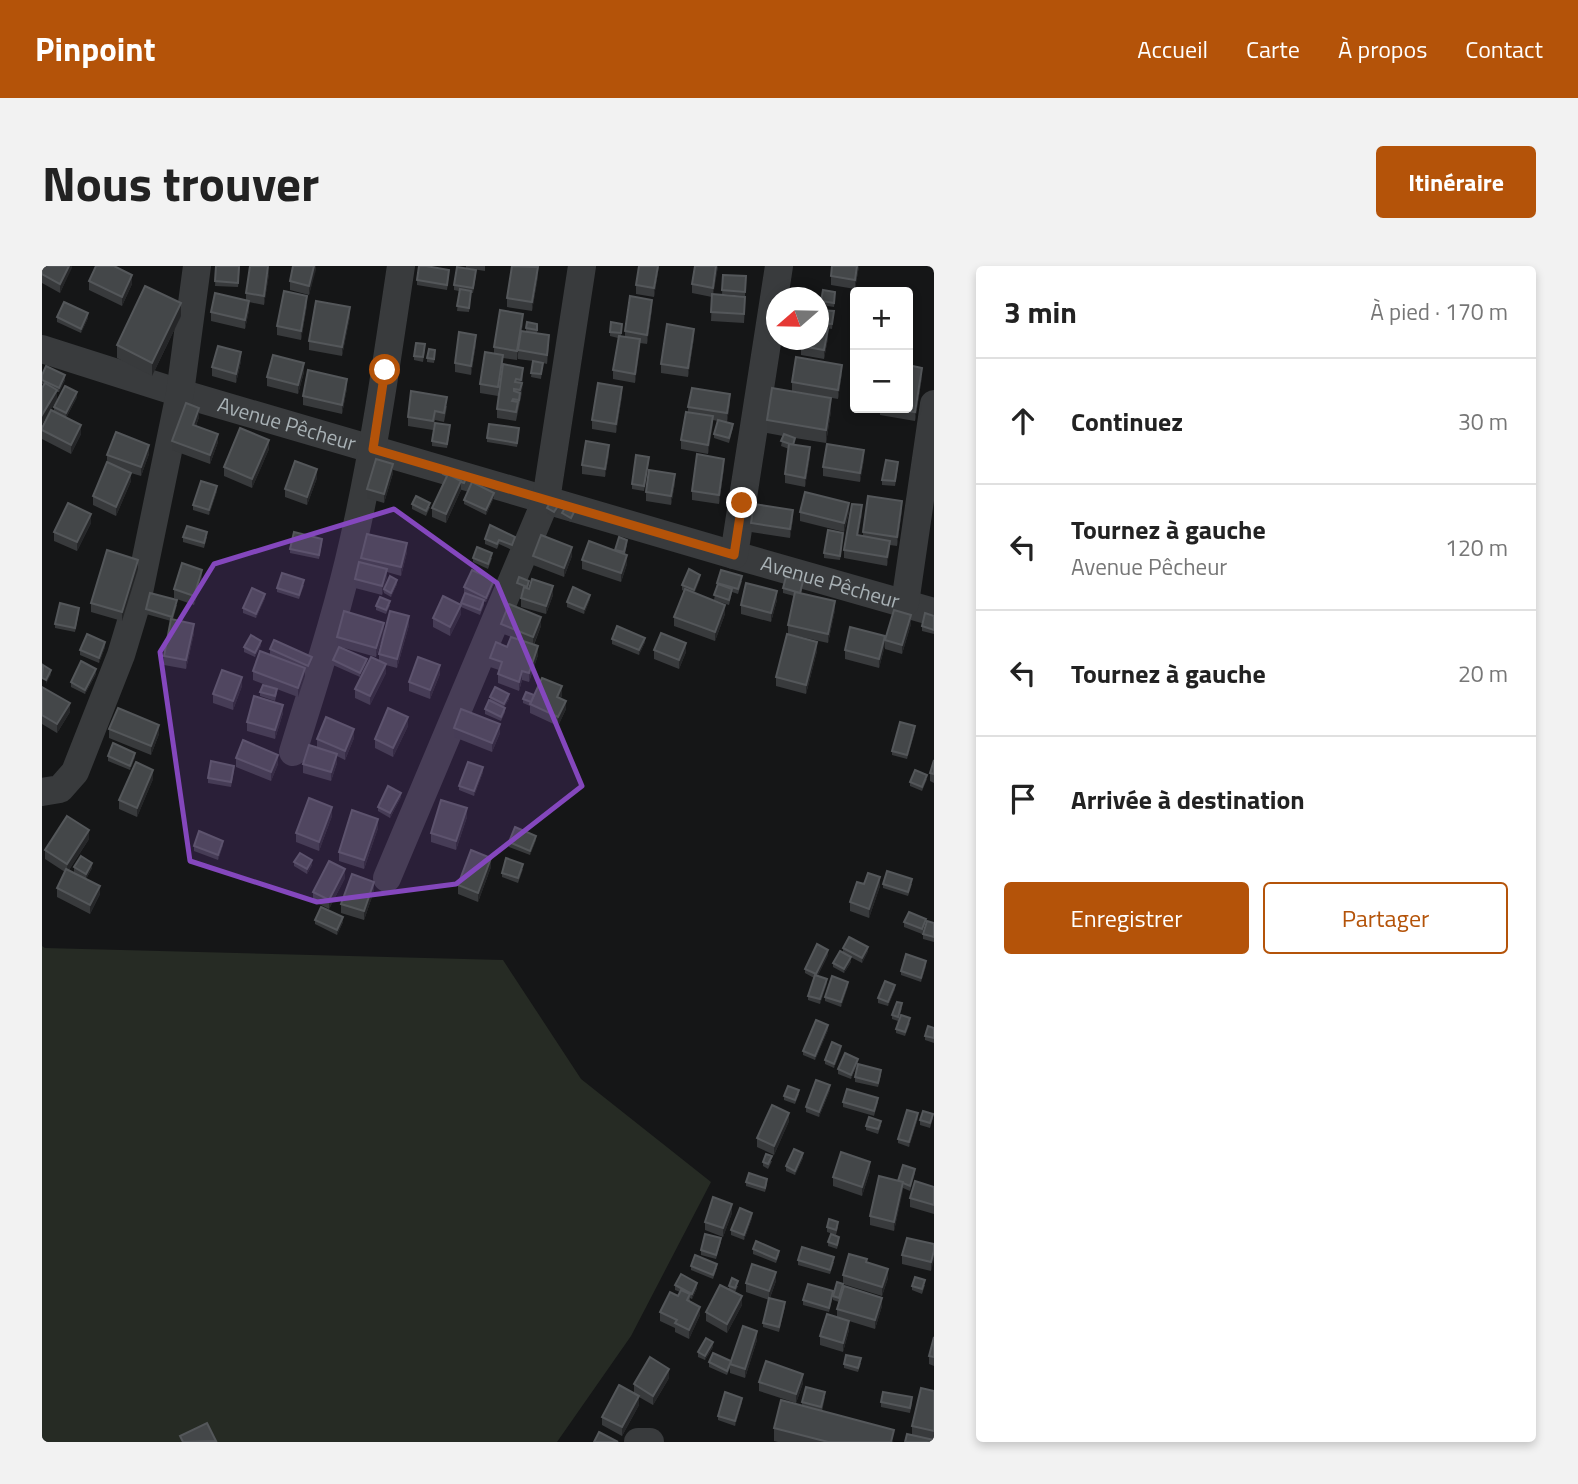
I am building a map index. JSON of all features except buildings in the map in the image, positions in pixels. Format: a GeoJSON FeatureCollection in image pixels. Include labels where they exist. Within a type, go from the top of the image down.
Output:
{"type":"FeatureCollection","features":[{"type":"Feature","properties":{"kind":"street"},"geometry":{"type":"LineString","coordinates":[[42,792],[60,789],[75,772],[121,655],[137,601],[180,393],[197,266]]}},
{"type":"Feature","properties":{"kind":"street"},"geometry":{"type":"LineString","coordinates":[[293,752],[353,545],[373,449],[401,266]]}},
{"type":"Feature","properties":{"kind":"street"},"geometry":{"type":"LineString","coordinates":[[387,878],[546,500],[582,266]]}},
{"type":"Feature","properties":{"kind":"street"},"geometry":{"type":"LineString","coordinates":[[734,555],[779,266]]}},
{"type":"Feature","properties":{"kind":"street","name":"Avenue Pêcheur"},"geometry":{"type":"LineString","coordinates":[[42,349],[180,393],[934,612]]}},
{"type":"Feature","properties":{"kind":"street"},"geometry":{"type":"LineString","coordinates":[[905,603],[934,404]]}},
{"type":"Feature","properties":{"kind":"street"},"geometry":{"type":"LineString","coordinates":[[638,1442],[650,1442]]}},
{"type":"Feature","properties":{"kind":"highlighted area"},"geometry":{"type":"Polygon","coordinates":[[[394,509],[497,583],[582,786],[456,884],[317,902],[190,861],[160,652],[214,564],[394,509]]]}},
{"type":"Feature","properties":{"kind":"shaded area"},"geometry":{"type":"Polygon","coordinates":[[[42,946],[503,960],[581,1079],[711,1182],[631,1336],[557,1442],[42,1442],[42,946]]]}},
{"type":"Feature","properties":{"kind":"route"},"geometry":{"type":"LineString","coordinates":[[385,370],[373,449],[734,555],[742,503]]}}]}
